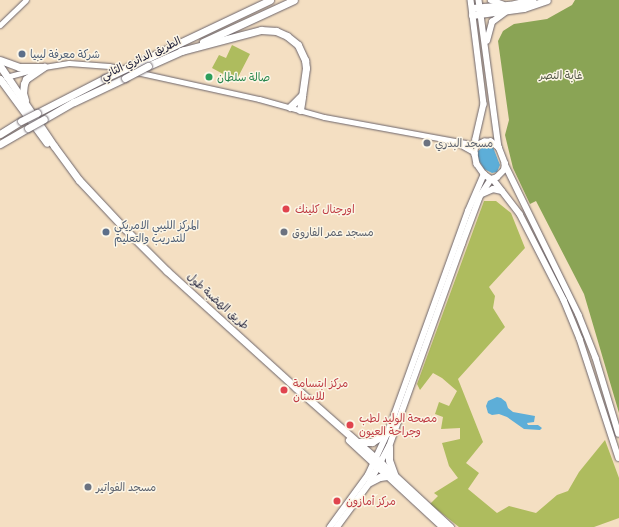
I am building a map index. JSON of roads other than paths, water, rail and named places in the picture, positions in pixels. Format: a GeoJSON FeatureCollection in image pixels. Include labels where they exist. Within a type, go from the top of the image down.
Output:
{"type":"FeatureCollection","features":[{"type":"Feature","properties":{"kind":"highway","name":"الطريق الدائري الثاني"},"geometry":{"type":"LineString","coordinates":[[0,134],[129,67],[270,0]]}},
{"type":"Feature","properties":{"kind":"highway","name":"الطريق الدائري الثاني"},"geometry":{"type":"LineString","coordinates":[[0,144],[74,102],[148,66],[214,38],[294,0]]}},
{"type":"Feature","properties":{"kind":"highway"},"geometry":{"type":"LineString","coordinates":[[507,8],[532,0]]}},
{"type":"Feature","properties":{"kind":"highway"},"geometry":{"type":"LineString","coordinates":[[472,12],[480,7],[524,8],[547,0]]}},
{"type":"Feature","properties":{"kind":"highway"},"geometry":{"type":"LineString","coordinates":[[181,51],[254,31],[276,31],[292,39],[302,52],[306,68],[300,110]]}},
{"type":"Feature","properties":{"kind":"highway"},"geometry":{"type":"LineString","coordinates":[[0,60],[19,67],[44,67]]}},
{"type":"Feature","properties":{"kind":"highway","name":"طريق الهضبة طول"},"geometry":{"type":"LineString","coordinates":[[0,66],[2,78],[80,185],[128,239],[162,272],[338,430],[450,527]]}},
{"type":"Feature","properties":{"kind":"highway"},"geometry":{"type":"LineString","coordinates":[[27,105],[23,93],[26,79],[44,67]]}},
{"type":"Feature","properties":{"kind":"highway","name":"طريق الهضبة طول"},"geometry":{"type":"LineString","coordinates":[[2,78],[27,105],[79,180],[125,229],[167,271],[357,442],[377,463]]}},
{"type":"Feature","properties":{"kind":"highway"},"geometry":{"type":"LineString","coordinates":[[290,107],[302,95]]}},
{"type":"Feature","properties":{"kind":"highway"},"geometry":{"type":"LineString","coordinates":[[357,442],[372,442],[388,432]]}},
{"type":"Feature","properties":{"kind":"highway"},"geometry":{"type":"LineString","coordinates":[[370,482],[380,477],[391,475],[388,447]]}},
{"type":"Feature","properties":{"kind":"highway","name":"طريق الهضبة طول"},"geometry":{"type":"LineString","coordinates":[[391,475],[443,527]]}},
{"type":"Feature","properties":{"kind":"main road"},"geometry":{"type":"LineString","coordinates":[[0,25],[26,0]]}},
{"type":"Feature","properties":{"kind":"main road"},"geometry":{"type":"LineString","coordinates":[[471,0],[484,107],[475,149],[477,164],[484,174],[492,179],[520,214],[564,300],[587,361],[619,458]]}},
{"type":"Feature","properties":{"kind":"main road"},"geometry":{"type":"LineString","coordinates":[[487,47],[489,29],[492,22],[507,8],[491,0]]}},
{"type":"Feature","properties":{"kind":"main road"},"geometry":{"type":"LineString","coordinates":[[480,7],[487,47],[499,148],[505,164],[571,298],[596,358],[619,434]]}},
{"type":"Feature","properties":{"kind":"main road"},"geometry":{"type":"LineString","coordinates":[[2,78],[44,67],[70,63],[109,66],[290,107],[336,119],[455,141],[475,149]]}},
{"type":"Feature","properties":{"kind":"main road"},"geometry":{"type":"LineString","coordinates":[[482,88],[492,87]]}},
{"type":"Feature","properties":{"kind":"main road"},"geometry":{"type":"LineString","coordinates":[[475,149],[485,142],[491,142],[499,148]]}},
{"type":"Feature","properties":{"kind":"main road"},"geometry":{"type":"LineString","coordinates":[[337,527],[370,482],[480,196],[492,179],[501,174],[505,164]]}},
{"type":"Feature","properties":{"kind":"main road"},"geometry":{"type":"LineString","coordinates":[[330,527],[388,447],[463,223],[484,174]]}},
{"type":"Feature","properties":{"kind":"main road"},"geometry":{"type":"LineString","coordinates":[[480,196],[488,190],[502,191]]}},
{"type":"Feature","properties":{"kind":"main road"},"geometry":{"type":"LineString","coordinates":[[532,237],[539,233]]}},
{"type":"Feature","properties":{"kind":"main road"},"geometry":{"type":"LineString","coordinates":[[564,300],[571,298]]}},
{"type":"Feature","properties":{"kind":"main road"},"geometry":{"type":"LineString","coordinates":[[587,361],[596,358]]}},
{"type":"Feature","properties":{"kind":"water"},"geometry":{"type":"Polygon","coordinates":[[[485,145],[493,147],[500,165],[497,172],[492,173],[484,169],[478,159],[477,152],[485,145]]]}},
{"type":"Feature","properties":{"kind":"water"},"geometry":{"type":"Polygon","coordinates":[[[497,397],[506,402],[508,408],[513,412],[535,416],[534,422],[527,423],[528,425],[538,425],[542,428],[540,430],[524,429],[507,417],[499,414],[492,415],[488,413],[486,406],[488,401],[497,397]]]}},
{"type":"Feature","properties":{"kind":"place","name":"شركة معرفة ليبيا"},"geometry":{"type":"Point","coordinates":[22,54]}},
{"type":"Feature","properties":{"kind":"place","name":"صالة سلطان"},"geometry":{"type":"Point","coordinates":[209,77]}},
{"type":"Feature","properties":{"kind":"place","name":"مسجد البدري"},"geometry":{"type":"Point","coordinates":[427,143]}},
{"type":"Feature","properties":{"kind":"place","name":"اورجنال كلينك"},"geometry":{"type":"Point","coordinates":[286,209]}},
{"type":"Feature","properties":{"kind":"place","name":"المركز الليبي الامريكي للتدريب والتعليم"},"geometry":{"type":"Point","coordinates":[106,232]}},
{"type":"Feature","properties":{"kind":"place","name":"مسجد عمر الفاروق"},"geometry":{"type":"Point","coordinates":[284,232]}},
{"type":"Feature","properties":{"kind":"place","name":"مركز ابتسامة للاسنان"},"geometry":{"type":"Point","coordinates":[284,390]}},
{"type":"Feature","properties":{"kind":"place","name":"مصحة الوليد لطب وجراحة العيون"},"geometry":{"type":"Point","coordinates":[350,425]}},
{"type":"Feature","properties":{"kind":"place","name":"مسجد الفواتير"},"geometry":{"type":"Point","coordinates":[88,487]}},
{"type":"Feature","properties":{"kind":"place","name":"مركز أمازون"},"geometry":{"type":"Point","coordinates":[337,501]}},
{"type":"Feature","properties":{"kind":"park label","name":"غابة النصر"},"geometry":{"type":"Point","coordinates":[561,75]}}]}
